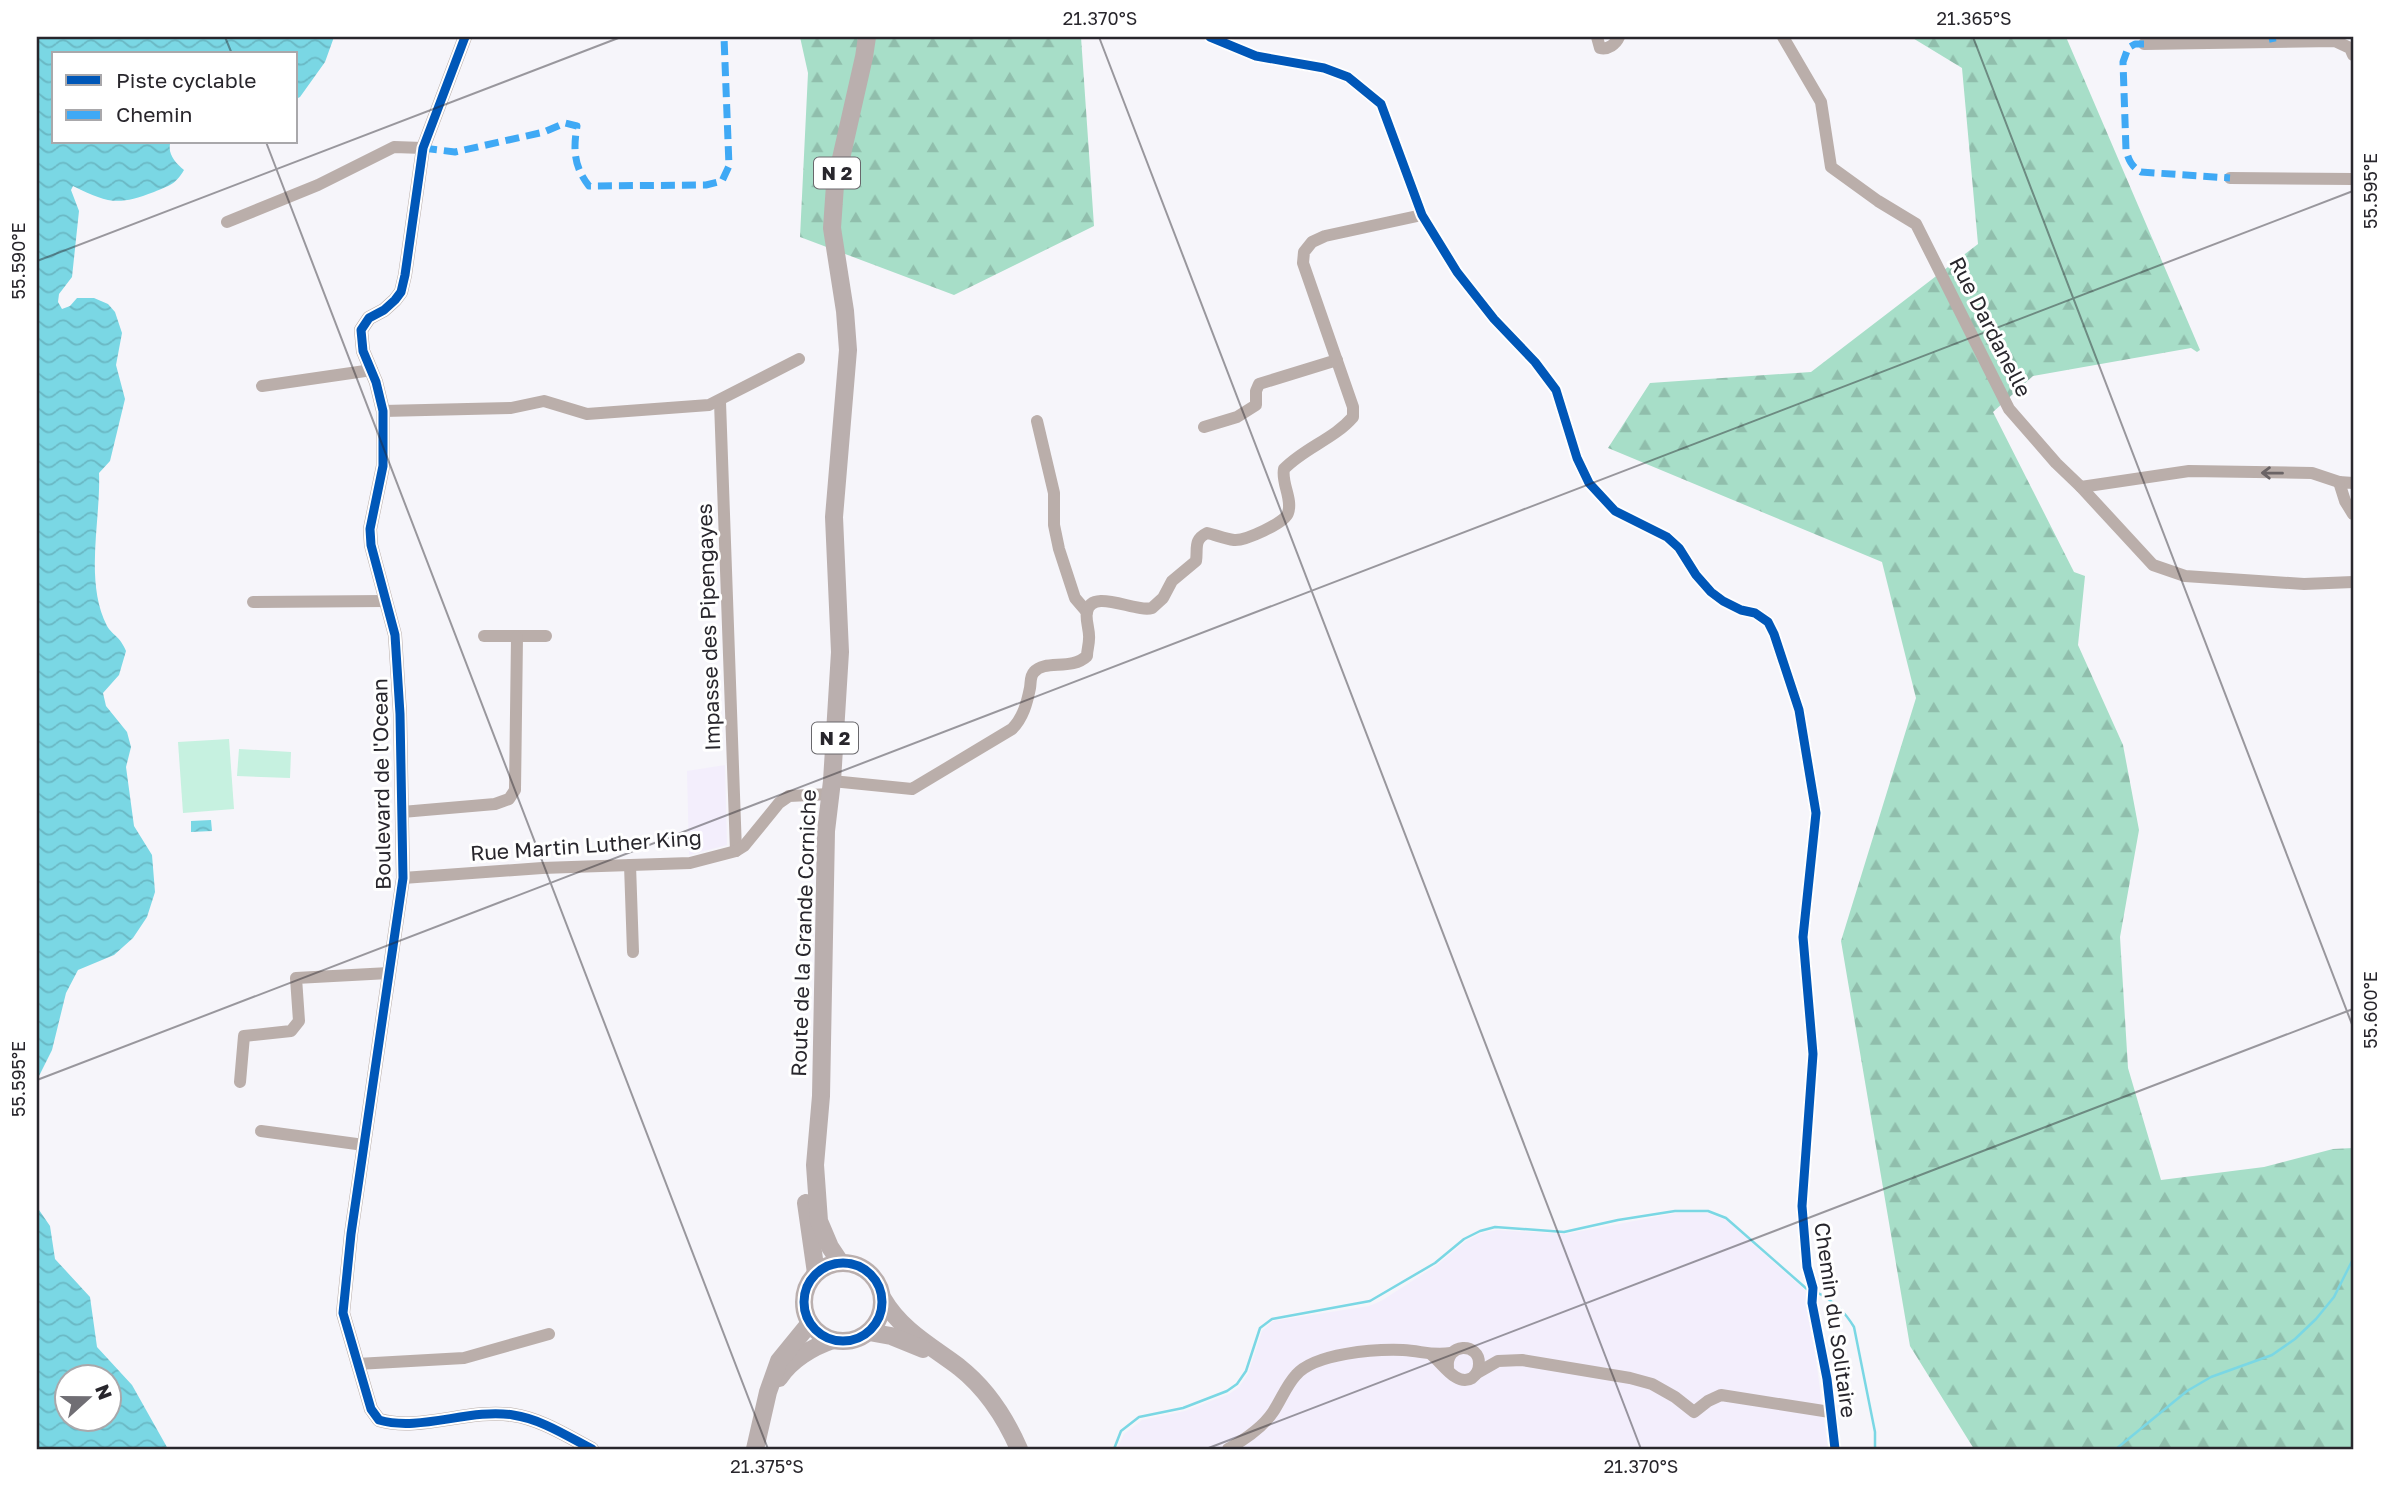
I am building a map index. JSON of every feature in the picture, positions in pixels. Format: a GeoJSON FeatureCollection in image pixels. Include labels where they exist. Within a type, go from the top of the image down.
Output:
{"type":"FeatureCollection","features":[{"type":"Feature","properties":{"kind":"main road","name":"Route de la Grande Corniche"},"geometry":{"type":"LineString","coordinates":[[816,1273],[806,1203],[815,1165],[821,1096],[826,831],[840,652],[834,517],[848,350],[832,228],[835,186],[867,37]]}},
{"type":"Feature","properties":{"kind":"main road","name":"Route de la Grande Corniche"},"geometry":{"type":"LineString","coordinates":[[815,1165],[819,1221],[830,1247],[841,1262]]}},
{"type":"Feature","properties":{"kind":"main road"},"geometry":{"type":"LineString","coordinates":[[883,1300],[880,1317],[869,1332],[851,1341],[833,1340],[824,1336],[810,1323],[804,1297],[811,1280],[824,1268],[841,1262],[866,1270],[878,1283],[883,1300],[903,1326],[960,1368],[989,1396],[1011,1430],[1019,1449]]}},
{"type":"Feature","properties":{"kind":"main road"},"geometry":{"type":"LineString","coordinates":[[755,1449],[768,1392],[779,1361],[810,1323]]}},
{"type":"Feature","properties":{"kind":"main road"},"geometry":{"type":"LineString","coordinates":[[869,1332],[891,1336],[933,1353],[960,1368]]}},
{"type":"Feature","properties":{"kind":"main road"},"geometry":{"type":"LineString","coordinates":[[768,1392],[785,1368],[811,1349],[833,1340]]}},
{"type":"Feature","properties":{"kind":"street","name":"Boulevard de l'Ocean"},"geometry":{"type":"LineString","coordinates":[[465,37],[423,148],[401,292],[384,310],[369,318],[361,330],[363,351],[381,395],[383,411],[383,466],[370,529],[384,601],[395,635],[400,714],[403,878],[351,1234],[343,1313],[371,1409],[379,1420],[400,1423],[513,1414],[535,1420],[592,1449]]}},
{"type":"Feature","properties":{"kind":"street"},"geometry":{"type":"LineString","coordinates":[[736,851],[744,846],[779,803],[789,796],[831,788],[912,789],[1012,729],[1023,714],[1031,676],[1035,670],[1074,664],[1087,656],[1087,612],[1092,604],[1101,600],[1138,609],[1152,608],[1163,597],[1172,581],[1196,561],[1196,542],[1199,537],[1207,533],[1243,540],[1284,519],[1289,512],[1289,501],[1282,478],[1283,468],[1300,454],[1344,428],[1353,417],[1353,407],[1303,263],[1304,252],[1312,243],[1325,236],[1422,215],[1381,104],[1348,77],[1302,63],[1256,56],[1210,37]]}},
{"type":"Feature","properties":{"kind":"street"},"geometry":{"type":"LineString","coordinates":[[1597,37],[1600,48],[1605,49],[1611,47],[1619,37]]}},
{"type":"Feature","properties":{"kind":"street","name":"Rue Dardanelle"},"geometry":{"type":"LineString","coordinates":[[1783,37],[1821,102],[1831,167],[1916,224],[2009,410],[2153,565],[2185,576],[2304,584],[2353,582]]}},
{"type":"Feature","properties":{"kind":"street"},"geometry":{"type":"LineString","coordinates":[[2144,44],[2335,41],[2350,47],[2353,55]]}},
{"type":"Feature","properties":{"kind":"street"},"geometry":{"type":"LineString","coordinates":[[227,222],[318,185],[394,147],[423,148]]}},
{"type":"Feature","properties":{"kind":"street"},"geometry":{"type":"LineString","coordinates":[[2230,177],[2353,179]]}},
{"type":"Feature","properties":{"kind":"street","name":"Chemin du Solitaire"},"geometry":{"type":"LineString","coordinates":[[1422,215],[1457,272],[1556,390],[1577,458],[1589,483],[1615,510],[1667,537],[1679,548],[1696,575],[1711,592],[1723,601],[1741,610],[1755,613],[1768,622],[1781,651],[1799,710],[1816,813],[1803,937],[1813,1054],[1802,1206],[1807,1267],[1813,1288],[1812,1303],[1835,1449]]}},
{"type":"Feature","properties":{"kind":"street"},"geometry":{"type":"LineString","coordinates":[[383,411],[511,408],[544,401],[587,414],[709,405],[720,402],[799,359]]}},
{"type":"Feature","properties":{"kind":"street"},"geometry":{"type":"LineString","coordinates":[[1204,427],[1237,416],[1256,405],[1259,384],[1337,360]]}},
{"type":"Feature","properties":{"kind":"street"},"geometry":{"type":"LineString","coordinates":[[262,386],[372,370]]}},
{"type":"Feature","properties":{"kind":"street","name":"Impasse des Pipengayes"},"geometry":{"type":"LineString","coordinates":[[720,402],[736,851]]}},
{"type":"Feature","properties":{"kind":"street"},"geometry":{"type":"LineString","coordinates":[[1037,421],[1054,493],[1054,525],[1059,549],[1075,598],[1087,612]]}},
{"type":"Feature","properties":{"kind":"street"},"geometry":{"type":"LineString","coordinates":[[2081,487],[2189,471],[2312,473],[2339,482],[2353,483]]}},
{"type":"Feature","properties":{"kind":"street"},"geometry":{"type":"LineString","coordinates":[[2339,482],[2345,501],[2353,514]]}},
{"type":"Feature","properties":{"kind":"street"},"geometry":{"type":"LineString","coordinates":[[253,602],[384,601]]}},
{"type":"Feature","properties":{"kind":"street"},"geometry":{"type":"LineString","coordinates":[[484,636],[546,636]]}},
{"type":"Feature","properties":{"kind":"street"},"geometry":{"type":"LineString","coordinates":[[402,812],[495,804],[509,799],[515,790],[517,637]]}},
{"type":"Feature","properties":{"kind":"street","name":"Rue Martin Luther King"},"geometry":{"type":"LineString","coordinates":[[403,878],[542,868],[690,863],[736,851]]}},
{"type":"Feature","properties":{"kind":"street"},"geometry":{"type":"LineString","coordinates":[[630,866],[633,952]]}},
{"type":"Feature","properties":{"kind":"street"},"geometry":{"type":"LineString","coordinates":[[240,1082],[244,1036],[290,1031],[297,1026],[299,1021],[296,978],[389,973]]}},
{"type":"Feature","properties":{"kind":"street"},"geometry":{"type":"LineString","coordinates":[[261,1131],[364,1144]]}},
{"type":"Feature","properties":{"kind":"street"},"geometry":{"type":"LineString","coordinates":[[357,1364],[464,1358],[549,1335]]}},
{"type":"Feature","properties":{"kind":"street"},"geometry":{"type":"LineString","coordinates":[[1228,1449],[1242,1442],[1263,1424],[1297,1374],[1313,1363],[1327,1358],[1391,1350],[1432,1355],[1466,1348],[1498,1362]]}},
{"type":"Feature","properties":{"kind":"street"},"geometry":{"type":"LineString","coordinates":[[1448,1368],[1451,1353]]}},
{"type":"Feature","properties":{"kind":"street"},"geometry":{"type":"LineString","coordinates":[[1475,1353],[1479,1363],[1477,1373]]}},
{"type":"Feature","properties":{"kind":"street"},"geometry":{"type":"LineString","coordinates":[[1432,1355],[1458,1379],[1469,1379],[1498,1362],[1522,1360],[1652,1384],[1694,1412],[1707,1401],[1721,1395],[1830,1412]]}},
{"type":"Feature","properties":{"kind":"shaded area"},"geometry":{"type":"Polygon","coordinates":[[[725,765],[727,845],[689,855],[687,771],[725,765]]]}},
{"type":"Feature","properties":{"kind":"shaded area"},"geometry":{"type":"Polygon","coordinates":[[[1676,1213],[1708,1213],[1726,1220],[1807,1292],[1828,1449],[1117,1449],[1124,1434],[1142,1420],[1185,1411],[1229,1394],[1239,1387],[1248,1374],[1262,1331],[1273,1321],[1369,1306],[1381,1301],[1437,1265],[1466,1241],[1482,1233],[1497,1230],[1566,1234],[1676,1213]]]}},
{"type":"Feature","properties":{"kind":"green space"},"geometry":{"type":"Polygon","coordinates":[[[800,37],[1081,37],[1094,226],[954,295],[800,237],[808,73],[800,37]]]}},
{"type":"Feature","properties":{"kind":"green space"},"geometry":{"type":"Polygon","coordinates":[[[1911,37],[2066,37],[2200,350],[2197,352],[2191,348],[2033,376],[1993,412],[2074,572],[2085,576],[2078,645],[2123,745],[2139,830],[2120,937],[2128,1068],[2161,1180],[2264,1167],[2333,1149],[2353,1148],[2353,1449],[1974,1449],[1910,1346],[1841,941],[1916,698],[1882,562],[1608,448],[1650,383],[1811,372],[1978,244],[1962,68],[1911,37]]]}},
{"type":"Feature","properties":{"kind":"green space"},"geometry":{"type":"Polygon","coordinates":[[[229,739],[234,809],[183,813],[178,742],[229,739]]]}},
{"type":"Feature","properties":{"kind":"green space"},"geometry":{"type":"Polygon","coordinates":[[[239,749],[291,752],[290,778],[237,776],[239,749]]]}},
{"type":"Feature","properties":{"kind":"water"},"geometry":{"type":"Polygon","coordinates":[[[37,37],[334,37],[325,62],[298,98],[298,52],[52,52],[52,144],[170,144],[171,155],[184,170],[175,182],[168,186],[121,201],[104,199],[73,186],[71,190],[79,211],[72,277],[59,294],[58,302],[62,309],[70,306],[77,298],[94,298],[108,304],[115,312],[122,333],[116,365],[125,399],[110,461],[99,473],[96,590],[107,626],[126,651],[119,675],[103,693],[106,706],[127,732],[131,747],[126,767],[134,826],[152,855],[155,892],[147,917],[133,938],[114,955],[78,970],[66,993],[52,1050],[37,1080],[37,37]]]}},
{"type":"Feature","properties":{"kind":"water"},"geometry":{"type":"Polygon","coordinates":[[[211,820],[212,831],[191,832],[191,821],[211,820]]]}},
{"type":"Feature","properties":{"kind":"water"},"geometry":{"type":"Polygon","coordinates":[[[37,1207],[50,1226],[55,1259],[90,1297],[97,1347],[113,1364],[52,1364],[52,1434],[122,1434],[122,1374],[132,1385],[168,1449],[37,1449],[37,1207]]]}},
{"type":"Feature","properties":{"kind":"waterway"},"geometry":{"type":"LineString","coordinates":[[1114,1449],[1121,1431],[1139,1417],[1183,1408],[1227,1391],[1237,1384],[1246,1371],[1260,1328],[1272,1319],[1370,1301],[1435,1263],[1464,1239],[1495,1227],[1564,1232],[1675,1211],[1708,1211],[1726,1218],[1808,1290]]}},
{"type":"Feature","properties":{"kind":"waterway"},"geometry":{"type":"LineString","coordinates":[[2116,1449],[2187,1391],[2211,1377],[2272,1355],[2295,1339],[2334,1297],[2353,1259]]}},
{"type":"Feature","properties":{"kind":"waterway"},"geometry":{"type":"LineString","coordinates":[[1818,1293],[1839,1307],[1854,1327],[1875,1432],[1875,1449]]}},
{"type":"Feature","properties":{"kind":"marked path"},"geometry":{"type":"LineString","coordinates":[[423,148],[455,152],[544,132],[565,123],[577,126],[576,158],[580,172],[589,186],[706,185],[722,181],[729,166],[724,37]]}},
{"type":"Feature","properties":{"kind":"marked path"},"geometry":{"type":"LineString","coordinates":[[2272,37],[2273,42]]}},
{"type":"Feature","properties":{"kind":"marked path"},"geometry":{"type":"LineString","coordinates":[[2144,44],[2135,44],[2128,48],[2123,62],[2126,150],[2131,163],[2141,172],[2230,178]]}},
{"type":"Feature","properties":{"kind":"cycle path"},"geometry":{"type":"LineString","coordinates":[[465,37],[423,148],[401,292],[384,310],[369,318],[361,330],[363,351],[376,382],[383,411],[383,466],[370,529],[371,545],[395,635],[400,714],[403,878],[351,1234],[343,1313],[371,1409],[379,1420],[411,1423],[480,1415],[513,1415],[544,1424],[592,1449]]}},
{"type":"Feature","properties":{"kind":"cycle path"},"geometry":{"type":"LineString","coordinates":[[1210,37],[1256,56],[1324,68],[1348,77],[1381,104],[1422,215],[1457,272],[1556,390],[1577,458],[1589,483],[1615,511],[1667,537],[1679,548],[1696,575],[1711,592],[1741,610],[1755,613],[1768,622],[1774,634],[1799,710],[1816,813],[1803,937],[1813,1054],[1802,1206],[1807,1267],[1813,1288],[1812,1303],[1827,1379],[1835,1449]]}},
{"type":"Feature","properties":{"kind":"cycle path"},"geometry":{"type":"LineString","coordinates":[[835,1263],[851,1263],[865,1269],[876,1280],[882,1294],[882,1302],[882,1310],[876,1324],[865,1335],[851,1341],[835,1341],[821,1335],[810,1324],[804,1310],[804,1294],[810,1280],[821,1269],[835,1263]]}}]}
